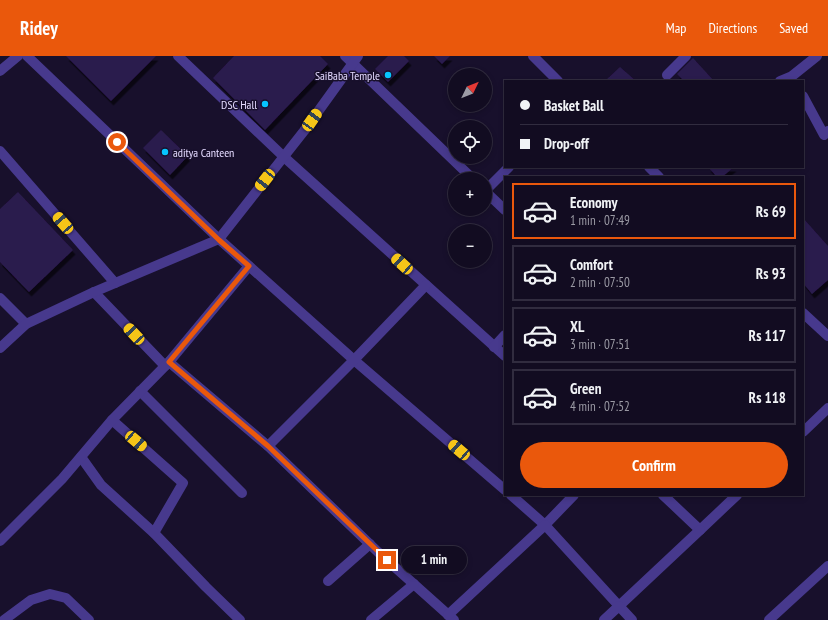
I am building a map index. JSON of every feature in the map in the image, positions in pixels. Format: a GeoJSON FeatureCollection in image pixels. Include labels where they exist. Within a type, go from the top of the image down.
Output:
{"type":"FeatureCollection","features":[{"type":"Feature","properties":{"kind":"street"},"geometry":{"type":"LineString","coordinates":[[0,71],[18,56]]}},
{"type":"Feature","properties":{"kind":"street"},"geometry":{"type":"LineString","coordinates":[[27,56],[219,240],[354,360],[504,489]]}},
{"type":"Feature","properties":{"kind":"street"},"geometry":{"type":"LineString","coordinates":[[178,56],[284,157],[504,355]]}},
{"type":"Feature","properties":{"kind":"street"},"geometry":{"type":"LineString","coordinates":[[533,56],[557,80]]}},
{"type":"Feature","properties":{"kind":"street"},"geometry":{"type":"LineString","coordinates":[[667,75],[686,56]]}},
{"type":"Feature","properties":{"kind":"street"},"geometry":{"type":"LineString","coordinates":[[793,78],[817,56]]}},
{"type":"Feature","properties":{"kind":"street"},"geometry":{"type":"LineString","coordinates":[[0,348],[26,324],[94,292],[219,240],[304,131],[352,58],[466,172]]}},
{"type":"Feature","properties":{"kind":"street"},"geometry":{"type":"LineString","coordinates":[[804,98],[827,135]]}},
{"type":"Feature","properties":{"kind":"street"},"geometry":{"type":"LineString","coordinates":[[0,151],[115,283]]}},
{"type":"Feature","properties":{"kind":"street"},"geometry":{"type":"LineString","coordinates":[[492,184],[508,168]]}},
{"type":"Feature","properties":{"kind":"street"},"geometry":{"type":"LineString","coordinates":[[650,168],[658,176]]}},
{"type":"Feature","properties":{"kind":"street"},"geometry":{"type":"LineString","coordinates":[[492,198],[504,209]]}},
{"type":"Feature","properties":{"kind":"street"},"geometry":{"type":"LineString","coordinates":[[0,541],[62,479],[112,420],[167,364],[249,266]]}},
{"type":"Feature","properties":{"kind":"street"},"geometry":{"type":"LineString","coordinates":[[268,446],[426,285]]}},
{"type":"Feature","properties":{"kind":"street"},"geometry":{"type":"LineString","coordinates":[[94,292],[167,364],[268,446],[370,544],[451,617],[573,496]]}},
{"type":"Feature","properties":{"kind":"street"},"geometry":{"type":"LineString","coordinates":[[0,298],[26,324]]}},
{"type":"Feature","properties":{"kind":"street"},"geometry":{"type":"LineString","coordinates":[[804,314],[828,336]]}},
{"type":"Feature","properties":{"kind":"street"},"geometry":{"type":"LineString","coordinates":[[494,346],[504,336]]}},
{"type":"Feature","properties":{"kind":"street"},"geometry":{"type":"LineString","coordinates":[[140,391],[242,493]]}},
{"type":"Feature","properties":{"kind":"street"},"geometry":{"type":"LineString","coordinates":[[804,431],[828,408]]}},
{"type":"Feature","properties":{"kind":"street"},"geometry":{"type":"LineString","coordinates":[[112,420],[183,483],[154,533]]}},
{"type":"Feature","properties":{"kind":"street"},"geometry":{"type":"LineString","coordinates":[[81,457],[101,485],[154,533],[240,620]]}},
{"type":"Feature","properties":{"kind":"street"},"geometry":{"type":"LineString","coordinates":[[512,496],[545,525],[632,620]]}},
{"type":"Feature","properties":{"kind":"street"},"geometry":{"type":"LineString","coordinates":[[664,496],[700,530]]}},
{"type":"Feature","properties":{"kind":"street"},"geometry":{"type":"LineString","coordinates":[[604,620],[736,496]]}},
{"type":"Feature","properties":{"kind":"street"},"geometry":{"type":"LineString","coordinates":[[328,581],[370,544]]}},
{"type":"Feature","properties":{"kind":"street"},"geometry":{"type":"LineString","coordinates":[[770,620],[828,566]]}},
{"type":"Feature","properties":{"kind":"street"},"geometry":{"type":"LineString","coordinates":[[371,620],[414,584]]}},
{"type":"Feature","properties":{"kind":"street"},"geometry":{"type":"LineString","coordinates":[[4,620],[31,600],[50,594],[66,598],[89,620]]}},
{"type":"Feature","properties":{"kind":"building"},"geometry":{"type":"Polygon","coordinates":[[[66,56],[156,56],[111,101],[66,56]]]}},
{"type":"Feature","properties":{"kind":"building","name":"DSC Hall"},"geometry":{"type":"Polygon","coordinates":[[[234,56],[320,56],[328,64],[265,130],[213,78],[234,56]]]}},
{"type":"Feature","properties":{"kind":"building","name":"SaiBaba Temple"},"geometry":{"type":"Polygon","coordinates":[[[388,56],[404,56],[409,61],[388,82],[375,69],[388,56]]]}},
{"type":"Feature","properties":{"kind":"building"},"geometry":{"type":"Polygon","coordinates":[[[434,56],[450,56],[442,64],[434,56]]]}},
{"type":"Feature","properties":{"kind":"building"},"geometry":{"type":"Polygon","coordinates":[[[693,58],[713,80],[683,80],[677,74],[693,58]]]}},
{"type":"Feature","properties":{"kind":"building"},"geometry":{"type":"Polygon","coordinates":[[[620,67],[635,80],[606,80],[620,67]]]}},
{"type":"Feature","properties":{"kind":"building","name":"aditya Canteen"},"geometry":{"type":"Polygon","coordinates":[[[161,130],[188,156],[170,175],[143,148],[161,130]]]}},
{"type":"Feature","properties":{"kind":"building"},"geometry":{"type":"Polygon","coordinates":[[[709,168],[733,168],[723,176],[716,176],[709,168]]]}},
{"type":"Feature","properties":{"kind":"building"},"geometry":{"type":"Polygon","coordinates":[[[18,192],[73,250],[29,292],[0,262],[0,209],[18,192]]]}},
{"type":"Feature","properties":{"kind":"building"},"geometry":{"type":"Polygon","coordinates":[[[804,219],[828,246],[828,280],[812,294],[804,284],[804,219]]]}},
{"type":"Feature","properties":{"kind":"place","name":"SaiBaba Temple"},"geometry":{"type":"Point","coordinates":[388,75]}},
{"type":"Feature","properties":{"kind":"place","name":"DSC Hall"},"geometry":{"type":"Point","coordinates":[265,104]}},
{"type":"Feature","properties":{"kind":"place","name":"aditya Canteen"},"geometry":{"type":"Point","coordinates":[165,152]}},
{"type":"Feature","properties":{"kind":"route"},"geometry":{"type":"LineString","coordinates":[[117,142],[219,240],[249,266],[169,362],[268,446],[387,560]]}}]}
